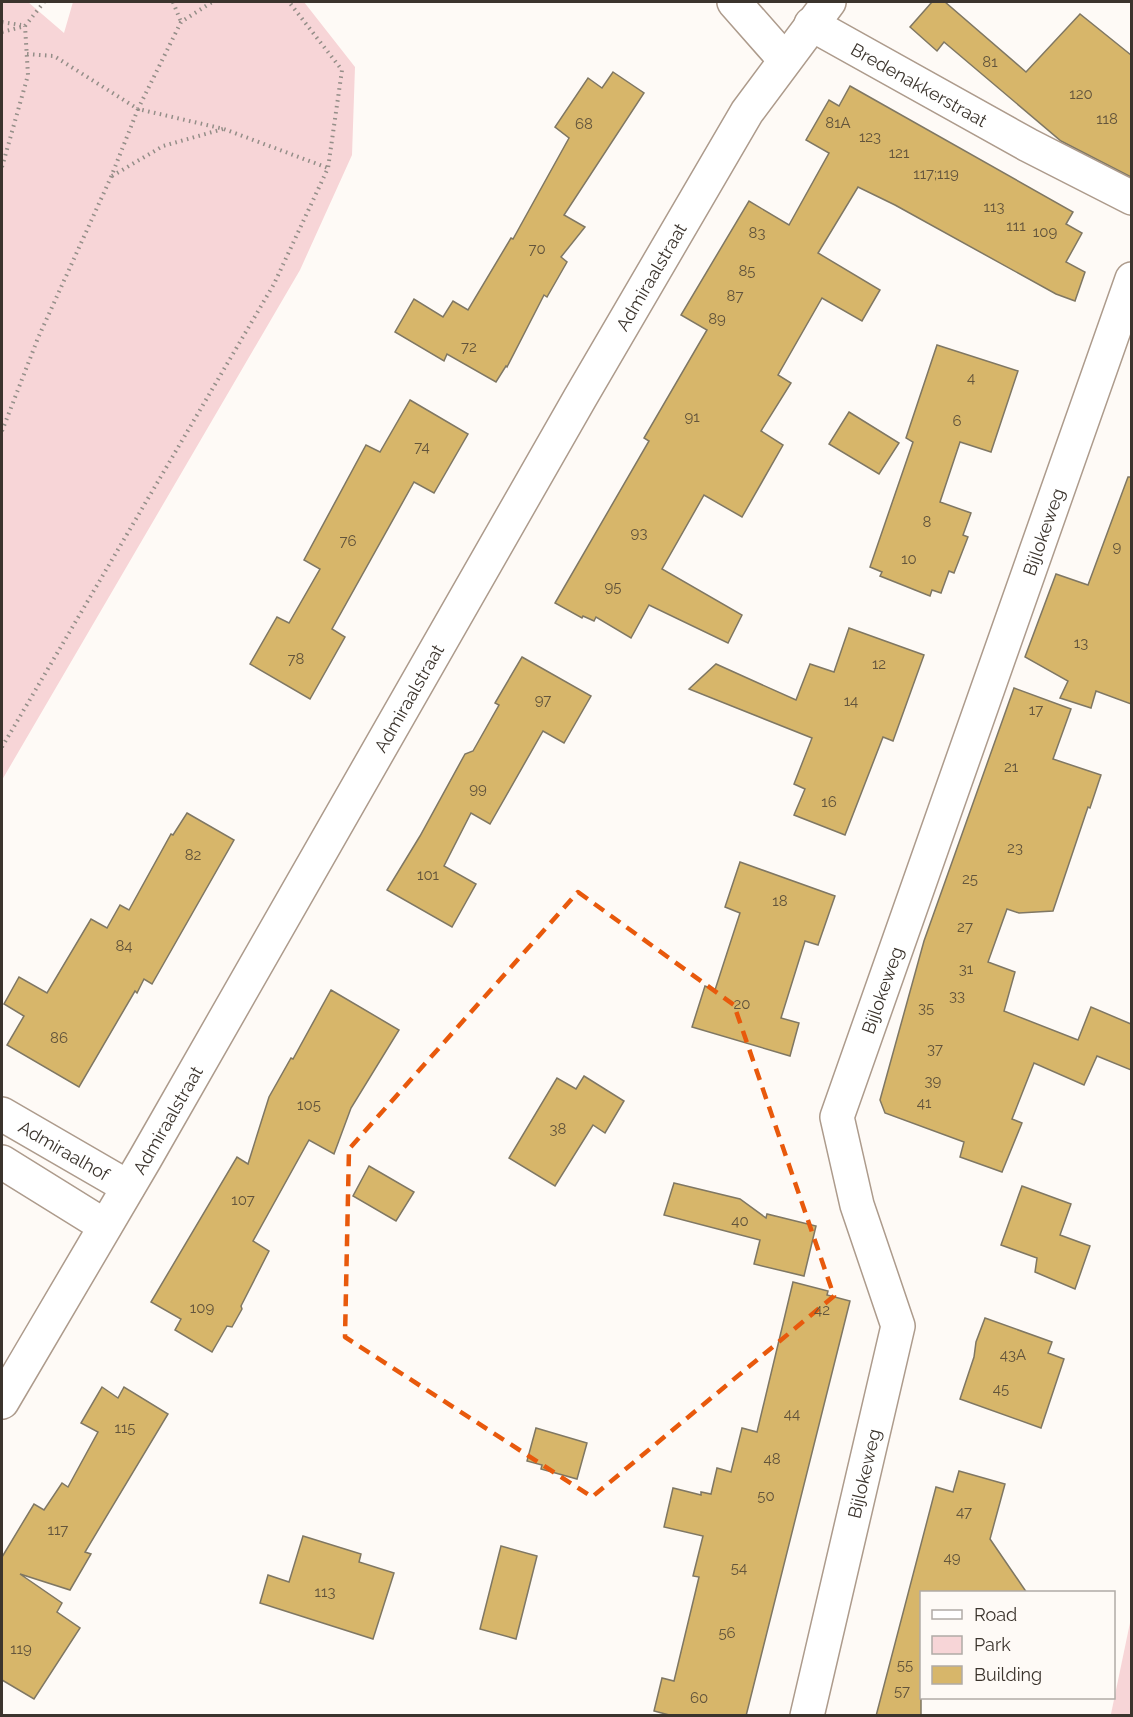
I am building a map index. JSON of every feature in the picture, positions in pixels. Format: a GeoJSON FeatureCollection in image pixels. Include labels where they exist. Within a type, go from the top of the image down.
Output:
{"type":"FeatureCollection","features":[{"type":"Feature","properties":{"kind":"street"},"geometry":{"type":"LineString","coordinates":[[734,2],[785,60]]}},
{"type":"Feature","properties":{"kind":"street","name":"Admiraalstraat"},"geometry":{"type":"LineString","coordinates":[[2,1402],[747,112],[820,13]]}},
{"type":"Feature","properties":{"kind":"street","name":"Bredenakkerstraat"},"geometry":{"type":"LineString","coordinates":[[820,13],[1028,145],[1131,198]]}},
{"type":"Feature","properties":{"kind":"street","name":"Bijlokeweg"},"geometry":{"type":"LineString","coordinates":[[807,1716],[898,1326],[857,1205],[837,1117],[1131,279]]}},
{"type":"Feature","properties":{"kind":"street","name":"Admiraalhof"},"geometry":{"type":"LineString","coordinates":[[2,1114],[128,1187]]}},
{"type":"Feature","properties":{"kind":"street"},"geometry":{"type":"LineString","coordinates":[[2,1162],[105,1226]]}},
{"type":"Feature","properties":{"kind":"path"},"geometry":{"type":"LineString","coordinates":[[2,32],[25,26],[44,2]]}},
{"type":"Feature","properties":{"kind":"path"},"geometry":{"type":"LineString","coordinates":[[173,2],[181,22]]}},
{"type":"Feature","properties":{"kind":"path"},"geometry":{"type":"LineString","coordinates":[[2,431],[38,338],[111,177],[138,108],[181,22],[212,2]]}},
{"type":"Feature","properties":{"kind":"path"},"geometry":{"type":"LineString","coordinates":[[2,747],[274,284],[328,168],[342,70],[289,2]]}},
{"type":"Feature","properties":{"kind":"path"},"geometry":{"type":"LineString","coordinates":[[2,22],[25,26]]}},
{"type":"Feature","properties":{"kind":"path"},"geometry":{"type":"LineString","coordinates":[[2,167],[28,75],[25,26]]}},
{"type":"Feature","properties":{"kind":"path"},"geometry":{"type":"LineString","coordinates":[[27,54],[54,56],[138,108],[225,129],[328,168]]}},
{"type":"Feature","properties":{"kind":"path"},"geometry":{"type":"LineString","coordinates":[[111,177],[163,146],[225,129]]}},
{"type":"Feature","properties":{"kind":"highlighted area"},"geometry":{"type":"Polygon","coordinates":[[[578,892],[734,1005],[834,1296],[592,1497],[345,1337],[349,1149],[578,892]]]}},
{"type":"Feature","properties":{"kind":"green space"},"geometry":{"type":"Polygon","coordinates":[[[2,2],[28,2],[64,33],[73,2],[304,2],[355,67],[352,155],[300,270],[2,780],[2,2]]]}},
{"type":"Feature","properties":{"kind":"green space"},"geometry":{"type":"Polygon","coordinates":[[[1131,1618],[1131,1715],[1111,1714],[1131,1618]]]}},
{"type":"Feature","properties":{"kind":"building"},"geometry":{"type":"Polygon","coordinates":[[[932,2],[945,2],[1026,72],[1080,14],[1131,55],[1131,177],[1061,141],[944,42],[937,51],[910,27],[932,2]]]}},
{"type":"Feature","properties":{"kind":"building"},"geometry":{"type":"Polygon","coordinates":[[[613,72],[644,93],[564,215],[585,227],[561,257],[567,262],[547,297],[544,295],[507,367],[496,382],[447,354],[444,361],[395,332],[414,299],[443,317],[453,301],[468,310],[511,238],[513,239],[569,138],[555,127],[588,78],[602,88],[613,72]]]}},
{"type":"Feature","properties":{"kind":"building"},"geometry":{"type":"Polygon","coordinates":[[[850,86],[1073,212],[1066,224],[1082,233],[1066,262],[1085,272],[1075,301],[1056,294],[858,187],[818,253],[880,290],[862,321],[822,298],[778,375],[791,383],[761,431],[783,445],[742,517],[704,495],[662,569],[742,615],[728,643],[649,605],[631,638],[596,617],[594,621],[583,616],[582,618],[555,603],[649,441],[644,438],[707,330],[681,315],[749,201],[789,225],[829,153],[806,140],[829,100],[839,106],[850,86]]]}},
{"type":"Feature","properties":{"kind":"building"},"geometry":{"type":"Polygon","coordinates":[[[937,345],[1018,371],[991,452],[960,442],[940,502],[971,513],[963,535],[968,537],[954,573],[949,571],[941,593],[932,590],[930,596],[880,576],[882,572],[870,567],[913,442],[906,438],[937,345]]]}},
{"type":"Feature","properties":{"kind":"building"},"geometry":{"type":"Polygon","coordinates":[[[410,400],[468,434],[434,493],[414,482],[332,629],[345,637],[310,699],[250,664],[277,617],[289,623],[320,569],[304,560],[366,445],[380,452],[410,400]]]}},
{"type":"Feature","properties":{"kind":"building"},"geometry":{"type":"Polygon","coordinates":[[[849,412],[899,443],[879,474],[829,444],[849,412]]]}},
{"type":"Feature","properties":{"kind":"building"},"geometry":{"type":"Polygon","coordinates":[[[1128,477],[1131,477],[1131,704],[1096,691],[1091,708],[1060,698],[1068,681],[1025,657],[1056,574],[1088,585],[1128,477]]]}},
{"type":"Feature","properties":{"kind":"building"},"geometry":{"type":"Polygon","coordinates":[[[849,628],[924,655],[893,741],[883,737],[845,835],[794,815],[805,789],[794,784],[812,738],[689,689],[716,664],[796,700],[810,664],[834,672],[849,628]]]}},
{"type":"Feature","properties":{"kind":"building"},"geometry":{"type":"Polygon","coordinates":[[[522,657],[591,696],[564,743],[543,731],[490,824],[471,813],[444,866],[476,884],[452,927],[387,890],[465,754],[473,751],[499,705],[495,703],[522,657]]]}},
{"type":"Feature","properties":{"kind":"building"},"geometry":{"type":"Polygon","coordinates":[[[1014,688],[1071,709],[1053,759],[1101,775],[1053,911],[1019,913],[1007,909],[988,962],[1015,972],[1004,1011],[1078,1040],[1091,1007],[1131,1024],[1131,1070],[1097,1056],[1084,1085],[1034,1063],[1012,1119],[1022,1123],[1002,1172],[960,1157],[964,1142],[885,1113],[880,1100],[924,941],[1014,688]]]}},
{"type":"Feature","properties":{"kind":"building"},"geometry":{"type":"Polygon","coordinates":[[[187,813],[234,840],[152,984],[144,979],[137,993],[135,991],[79,1087],[7,1045],[24,1016],[4,1004],[19,977],[47,993],[91,919],[107,928],[120,905],[129,910],[171,834],[173,835],[187,813]]]}},
{"type":"Feature","properties":{"kind":"building"},"geometry":{"type":"Polygon","coordinates":[[[740,862],[835,896],[818,945],[805,941],[781,1018],[799,1023],[790,1056],[692,1027],[705,986],[715,990],[740,913],[725,907],[740,862]]]}},
{"type":"Feature","properties":{"kind":"building"},"geometry":{"type":"Polygon","coordinates":[[[331,990],[399,1030],[351,1108],[334,1154],[309,1140],[253,1241],[269,1251],[232,1327],[227,1326],[212,1352],[175,1330],[181,1319],[151,1302],[237,1157],[248,1164],[269,1097],[331,990]]]}},
{"type":"Feature","properties":{"kind":"building"},"geometry":{"type":"Polygon","coordinates":[[[584,1076],[624,1101],[605,1133],[593,1125],[555,1186],[509,1158],[557,1078],[576,1089],[584,1076]]]}},
{"type":"Feature","properties":{"kind":"building"},"geometry":{"type":"Polygon","coordinates":[[[369,1166],[414,1192],[396,1221],[353,1196],[369,1166]]]}},
{"type":"Feature","properties":{"kind":"building"},"geometry":{"type":"Polygon","coordinates":[[[674,1183],[740,1199],[766,1218],[767,1214],[816,1226],[804,1276],[754,1264],[760,1240],[664,1215],[674,1183]]]}},
{"type":"Feature","properties":{"kind":"building"},"geometry":{"type":"Polygon","coordinates":[[[1022,1186],[1071,1204],[1060,1235],[1090,1246],[1075,1289],[1035,1272],[1037,1258],[1001,1245],[1022,1186]]]}},
{"type":"Feature","properties":{"kind":"building"},"geometry":{"type":"Polygon","coordinates":[[[793,1282],[828,1291],[827,1295],[850,1301],[746,1716],[673,1716],[654,1711],[662,1678],[674,1681],[699,1577],[693,1576],[703,1536],[664,1527],[673,1488],[701,1495],[701,1492],[711,1494],[717,1468],[731,1472],[742,1428],[757,1432],[793,1282]]]}},
{"type":"Feature","properties":{"kind":"building"},"geometry":{"type":"Polygon","coordinates":[[[985,1318],[1052,1342],[1048,1353],[1064,1359],[1041,1428],[960,1399],[985,1318]]]}},
{"type":"Feature","properties":{"kind":"building"},"geometry":{"type":"Polygon","coordinates":[[[102,1387],[118,1398],[124,1387],[168,1414],[85,1552],[91,1554],[70,1590],[20,1574],[62,1603],[57,1612],[80,1628],[34,1699],[2,1680],[2,1557],[34,1504],[44,1510],[62,1483],[68,1487],[98,1432],[81,1423],[102,1387]]]}},
{"type":"Feature","properties":{"kind":"building"},"geometry":{"type":"Polygon","coordinates":[[[536,1428],[587,1443],[577,1479],[541,1469],[542,1465],[527,1461],[536,1428]]]}},
{"type":"Feature","properties":{"kind":"building"},"geometry":{"type":"Polygon","coordinates":[[[959,1471],[1005,1484],[990,1539],[1026,1591],[920,1591],[921,1716],[876,1716],[936,1487],[953,1492],[959,1471]]]}},
{"type":"Feature","properties":{"kind":"building"},"geometry":{"type":"Polygon","coordinates":[[[303,1536],[361,1554],[359,1562],[394,1573],[373,1639],[260,1603],[268,1575],[289,1582],[303,1536]]]}},
{"type":"Feature","properties":{"kind":"building"},"geometry":{"type":"Polygon","coordinates":[[[501,1546],[537,1556],[516,1639],[480,1629],[501,1546]]]}}]}
